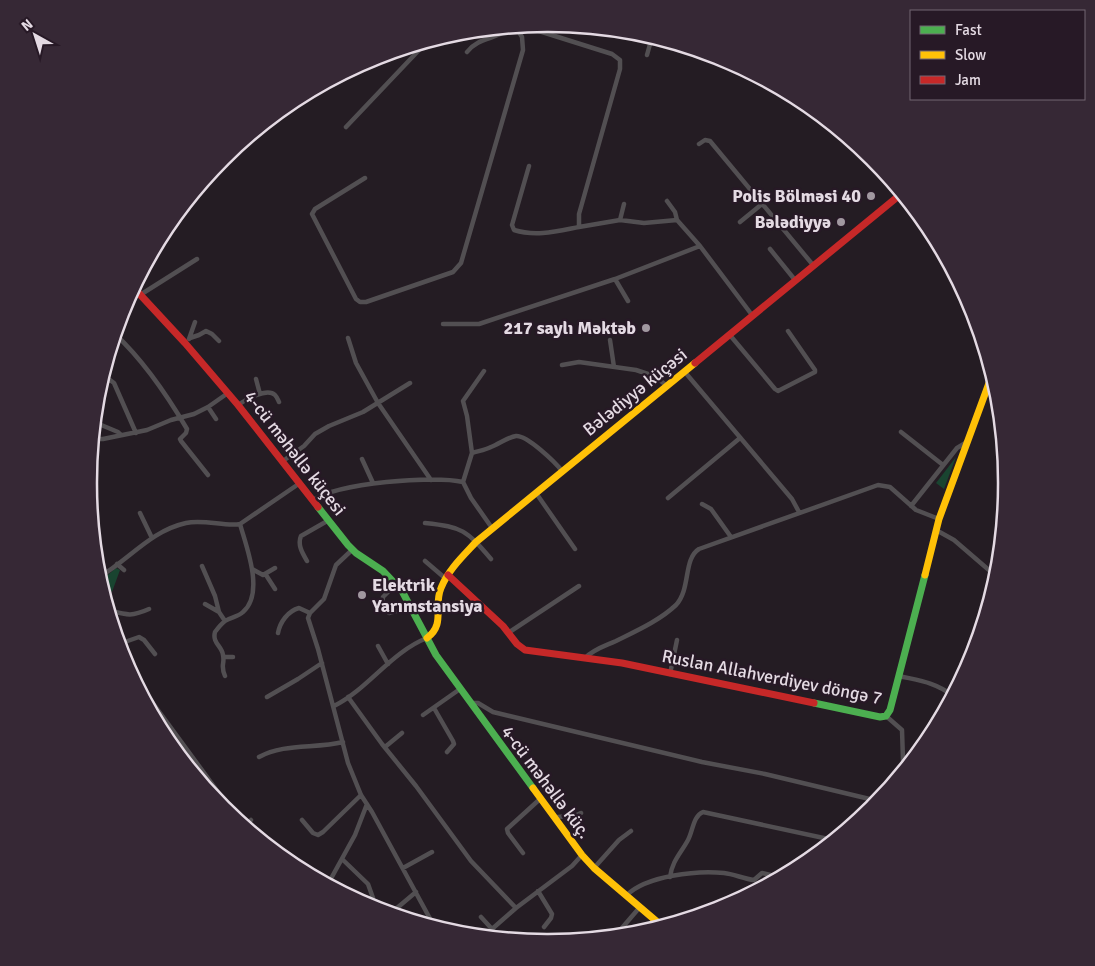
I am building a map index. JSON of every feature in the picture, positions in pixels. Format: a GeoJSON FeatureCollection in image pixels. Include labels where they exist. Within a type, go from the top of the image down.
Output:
{"type":"FeatureCollection","features":[{"type":"Feature","properties":{"kind":"street"},"geometry":{"type":"LineString","coordinates":[[543,32],[612,54],[620,60],[620,69],[579,214],[579,227]]}},
{"type":"Feature","properties":{"kind":"street"},"geometry":{"type":"LineString","coordinates":[[365,178],[314,209],[312,214],[356,299],[360,302],[366,302],[457,269],[461,263],[523,50],[522,37],[520,33]]}},
{"type":"Feature","properties":{"kind":"street"},"geometry":{"type":"LineString","coordinates":[[467,52],[472,45],[498,35]]}},
{"type":"Feature","properties":{"kind":"street"},"geometry":{"type":"LineString","coordinates":[[647,55],[650,45]]}},
{"type":"Feature","properties":{"kind":"street"},"geometry":{"type":"LineString","coordinates":[[346,127],[417,52]]}},
{"type":"Feature","properties":{"kind":"street"},"geometry":{"type":"LineString","coordinates":[[699,144],[705,140],[710,141],[813,265]]}},
{"type":"Feature","properties":{"kind":"street"},"geometry":{"type":"LineString","coordinates":[[529,166],[512,225],[514,230],[543,233],[620,220],[644,223],[677,220]]}},
{"type":"Feature","properties":{"kind":"street","name":"Bələdiyyə küçəsi"},"geometry":{"type":"LineString","coordinates":[[427,638],[437,629],[438,599],[447,577],[476,542],[896,198]]}},
{"type":"Feature","properties":{"kind":"street"},"geometry":{"type":"LineString","coordinates":[[667,201],[675,212],[677,220],[700,246],[752,315]]}},
{"type":"Feature","properties":{"kind":"street"},"geometry":{"type":"LineString","coordinates":[[620,220],[624,204]]}},
{"type":"Feature","properties":{"kind":"street"},"geometry":{"type":"LineString","coordinates":[[740,222],[762,204]]}},
{"type":"Feature","properties":{"kind":"street"},"geometry":{"type":"LineString","coordinates":[[443,324],[479,324],[615,279],[700,246]]}},
{"type":"Feature","properties":{"kind":"street"},"geometry":{"type":"LineString","coordinates":[[770,249],[795,280]]}},
{"type":"Feature","properties":{"kind":"street"},"geometry":{"type":"LineString","coordinates":[[140,294],[197,259]]}},
{"type":"Feature","properties":{"kind":"street"},"geometry":{"type":"LineString","coordinates":[[615,279],[628,301]]}},
{"type":"Feature","properties":{"kind":"street","name":"4-cü məhəllə küçesi"},"geometry":{"type":"LineString","coordinates":[[140,294],[188,341],[353,549],[383,570],[396,584],[411,607],[427,638]]}},
{"type":"Feature","properties":{"kind":"street"},"geometry":{"type":"LineString","coordinates":[[188,341],[194,322]]}},
{"type":"Feature","properties":{"kind":"street"},"geometry":{"type":"LineString","coordinates":[[188,341],[206,330],[219,341]]}},
{"type":"Feature","properties":{"kind":"street"},"geometry":{"type":"LineString","coordinates":[[729,334],[778,391],[815,372],[788,331]]}},
{"type":"Feature","properties":{"kind":"street"},"geometry":{"type":"LineString","coordinates":[[348,338],[356,363],[378,403],[431,480]]}},
{"type":"Feature","properties":{"kind":"street"},"geometry":{"type":"LineString","coordinates":[[120,340],[160,386],[187,429],[181,440],[208,475]]}},
{"type":"Feature","properties":{"kind":"street"},"geometry":{"type":"LineString","coordinates":[[610,340],[614,367]]}},
{"type":"Feature","properties":{"kind":"street"},"geometry":{"type":"LineString","coordinates":[[562,365],[579,362],[646,373],[666,385]]}},
{"type":"Feature","properties":{"kind":"street"},"geometry":{"type":"LineString","coordinates":[[484,371],[463,401],[472,452],[463,482],[471,498],[492,528]]}},
{"type":"Feature","properties":{"kind":"street"},"geometry":{"type":"LineString","coordinates":[[684,371],[792,500],[799,512]]}},
{"type":"Feature","properties":{"kind":"street"},"geometry":{"type":"LineString","coordinates":[[256,379],[260,394]]}},
{"type":"Feature","properties":{"kind":"street"},"geometry":{"type":"LineString","coordinates":[[109,381],[114,383],[136,433]]}},
{"type":"Feature","properties":{"kind":"street"},"geometry":{"type":"LineString","coordinates":[[283,461],[304,446],[315,434],[363,412],[410,382]]}},
{"type":"Feature","properties":{"kind":"street","name":"Ruslan Allahverdiyev döngə 7"},"geometry":{"type":"LineString","coordinates":[[447,577],[508,632],[517,644],[525,650],[622,663],[880,717],[886,716],[890,710],[939,519],[987,388]]}},
{"type":"Feature","properties":{"kind":"street"},"geometry":{"type":"LineString","coordinates":[[100,438],[147,430],[208,407],[228,393]]}},
{"type":"Feature","properties":{"kind":"street"},"geometry":{"type":"LineString","coordinates":[[238,405],[249,397],[271,393],[275,394],[279,402]]}},
{"type":"Feature","properties":{"kind":"street"},"geometry":{"type":"LineString","coordinates":[[208,407],[216,419]]}},
{"type":"Feature","properties":{"kind":"street"},"geometry":{"type":"LineString","coordinates":[[101,425],[118,432],[121,436]]}},
{"type":"Feature","properties":{"kind":"street"},"geometry":{"type":"LineString","coordinates":[[901,432],[943,465]]}},
{"type":"Feature","properties":{"kind":"street"},"geometry":{"type":"LineString","coordinates":[[472,452],[489,448],[514,436],[518,436],[525,438],[562,471]]}},
{"type":"Feature","properties":{"kind":"street"},"geometry":{"type":"LineString","coordinates":[[668,498],[740,438]]}},
{"type":"Feature","properties":{"kind":"street"},"geometry":{"type":"LineString","coordinates":[[911,506],[960,445],[968,442]]}},
{"type":"Feature","properties":{"kind":"street"},"geometry":{"type":"LineString","coordinates":[[362,459],[373,483]]}},
{"type":"Feature","properties":{"kind":"street"},"geometry":{"type":"LineString","coordinates":[[313,500],[325,494],[373,483],[431,480],[463,482]]}},
{"type":"Feature","properties":{"kind":"street"},"geometry":{"type":"LineString","coordinates":[[106,573],[152,538],[186,523],[205,521],[233,525],[240,524],[300,483]]}},
{"type":"Feature","properties":{"kind":"street"},"geometry":{"type":"LineString","coordinates":[[585,658],[593,651],[633,633],[669,610],[681,598],[692,554],[699,549],[878,485],[890,487],[920,512],[939,519]]}},
{"type":"Feature","properties":{"kind":"street"},"geometry":{"type":"LineString","coordinates":[[536,493],[575,548]]}},
{"type":"Feature","properties":{"kind":"street"},"geometry":{"type":"LineString","coordinates":[[702,504],[711,509],[731,537]]}},
{"type":"Feature","properties":{"kind":"street"},"geometry":{"type":"LineString","coordinates":[[140,513],[152,538]]}},
{"type":"Feature","properties":{"kind":"street"},"geometry":{"type":"LineString","coordinates":[[306,562],[300,549],[299,540],[301,536],[329,520]]}},
{"type":"Feature","properties":{"kind":"street"},"geometry":{"type":"LineString","coordinates":[[425,523],[458,528],[476,542],[491,559]]}},
{"type":"Feature","properties":{"kind":"street"},"geometry":{"type":"LineString","coordinates":[[225,676],[221,666],[224,657],[214,636],[215,632],[225,621],[238,616],[248,606],[252,593],[250,555],[240,524]]}},
{"type":"Feature","properties":{"kind":"street"},"geometry":{"type":"LineString","coordinates":[[936,530],[954,540],[989,571]]}},
{"type":"Feature","properties":{"kind":"street"},"geometry":{"type":"LineString","coordinates":[[353,549],[336,565],[324,598],[310,613],[308,618],[309,624],[322,663],[348,763],[361,795],[430,918]]}},
{"type":"Feature","properties":{"kind":"street"},"geometry":{"type":"LineString","coordinates":[[425,561],[447,577]]}},
{"type":"Feature","properties":{"kind":"street"},"geometry":{"type":"LineString","coordinates":[[117,564],[124,570]]}},
{"type":"Feature","properties":{"kind":"street"},"geometry":{"type":"LineString","coordinates":[[202,566],[215,596],[219,612],[225,621]]}},
{"type":"Feature","properties":{"kind":"street"},"geometry":{"type":"LineString","coordinates":[[266,575],[275,568]]}},
{"type":"Feature","properties":{"kind":"street"},"geometry":{"type":"LineString","coordinates":[[252,569],[266,575],[275,589]]}},
{"type":"Feature","properties":{"kind":"street"},"geometry":{"type":"LineString","coordinates":[[396,584],[383,597],[382,606],[389,613],[411,607]]}},
{"type":"Feature","properties":{"kind":"street"},"geometry":{"type":"LineString","coordinates":[[508,632],[579,586]]}},
{"type":"Feature","properties":{"kind":"street"},"geometry":{"type":"LineString","coordinates":[[205,604],[219,612]]}},
{"type":"Feature","properties":{"kind":"street"},"geometry":{"type":"LineString","coordinates":[[278,633],[282,622],[292,611],[299,608],[310,613]]}},
{"type":"Feature","properties":{"kind":"street"},"geometry":{"type":"LineString","coordinates":[[116,612],[128,616],[149,609]]}},
{"type":"Feature","properties":{"kind":"street"},"geometry":{"type":"LineString","coordinates":[[126,642],[139,637],[144,640],[155,654]]}},
{"type":"Feature","properties":{"kind":"street"},"geometry":{"type":"LineString","coordinates":[[334,706],[388,664],[427,638]]}},
{"type":"Feature","properties":{"kind":"street","name":"4-cü məhəllə küç."},"geometry":{"type":"LineString","coordinates":[[427,638],[460,689],[582,855],[594,868],[655,920]]}},
{"type":"Feature","properties":{"kind":"street"},"geometry":{"type":"LineString","coordinates":[[670,674],[677,640]]}},
{"type":"Feature","properties":{"kind":"street"},"geometry":{"type":"LineString","coordinates":[[378,646],[388,664]]}},
{"type":"Feature","properties":{"kind":"street"},"geometry":{"type":"LineString","coordinates":[[224,657],[233,657]]}},
{"type":"Feature","properties":{"kind":"street"},"geometry":{"type":"LineString","coordinates":[[267,697],[322,663]]}},
{"type":"Feature","properties":{"kind":"street"},"geometry":{"type":"LineString","coordinates":[[899,676],[932,683],[947,692]]}},
{"type":"Feature","properties":{"kind":"street"},"geometry":{"type":"LineString","coordinates":[[423,715],[460,689]]}},
{"type":"Feature","properties":{"kind":"street"},"geometry":{"type":"LineString","coordinates":[[348,697],[471,861],[516,908]]}},
{"type":"Feature","properties":{"kind":"street"},"geometry":{"type":"LineString","coordinates":[[470,703],[478,702],[493,712],[869,799]]}},
{"type":"Feature","properties":{"kind":"street"},"geometry":{"type":"LineString","coordinates":[[434,708],[454,744],[447,752]]}},
{"type":"Feature","properties":{"kind":"street"},"geometry":{"type":"LineString","coordinates":[[886,716],[902,730],[904,758]]}},
{"type":"Feature","properties":{"kind":"street"},"geometry":{"type":"LineString","coordinates":[[165,721],[199,768]]}},
{"type":"Feature","properties":{"kind":"street"},"geometry":{"type":"LineString","coordinates":[[385,747],[402,733]]}},
{"type":"Feature","properties":{"kind":"street"},"geometry":{"type":"LineString","coordinates":[[259,757],[278,750],[342,742]]}},
{"type":"Feature","properties":{"kind":"street"},"geometry":{"type":"LineString","coordinates":[[302,820],[313,833],[318,835],[361,795]]}},
{"type":"Feature","properties":{"kind":"street"},"geometry":{"type":"LineString","coordinates":[[522,853],[507,829],[540,799]]}},
{"type":"Feature","properties":{"kind":"street"},"geometry":{"type":"LineString","coordinates":[[331,878],[355,834],[367,804]]}},
{"type":"Feature","properties":{"kind":"street"},"geometry":{"type":"LineString","coordinates":[[670,877],[675,860],[688,842],[697,817],[703,812],[824,838]]}},
{"type":"Feature","properties":{"kind":"street"},"geometry":{"type":"LineString","coordinates":[[554,818],[573,817],[581,814]]}},
{"type":"Feature","properties":{"kind":"street"},"geometry":{"type":"LineString","coordinates":[[594,868],[619,840],[631,831]]}},
{"type":"Feature","properties":{"kind":"street"},"geometry":{"type":"LineString","coordinates":[[403,868],[432,852]]}},
{"type":"Feature","properties":{"kind":"street"},"geometry":{"type":"LineString","coordinates":[[482,918],[492,929],[516,908],[572,866],[582,855]]}},
{"type":"Feature","properties":{"kind":"street"},"geometry":{"type":"LineString","coordinates":[[342,859],[368,884],[373,898]]}},
{"type":"Feature","properties":{"kind":"street"},"geometry":{"type":"LineString","coordinates":[[627,895],[634,889],[646,884],[684,874],[724,873],[752,880],[762,874],[769,875]]}},
{"type":"Feature","properties":{"kind":"street"},"geometry":{"type":"LineString","coordinates":[[538,891],[552,914],[544,927]]}},
{"type":"Feature","properties":{"kind":"street"},"geometry":{"type":"LineString","coordinates":[[397,908],[416,892]]}},
{"type":"Feature","properties":{"kind":"street"},"geometry":{"type":"LineString","coordinates":[[623,927],[640,907]]}},
{"type":"Feature","properties":{"kind":"green space"},"geometry":{"type":"Polygon","coordinates":[[[956,457],[944,489],[936,483],[956,457]]]}},
{"type":"Feature","properties":{"kind":"green space"},"geometry":{"type":"Polygon","coordinates":[[[116,568],[120,570],[112,592],[110,589],[107,576],[116,568]]]}},
{"type":"Feature","properties":{"kind":"traffic: fast"},"geometry":{"type":"LineString","coordinates":[[318,507],[348,545],[356,553],[383,571],[402,591],[436,655],[533,788]]}},
{"type":"Feature","properties":{"kind":"traffic: fast"},"geometry":{"type":"LineString","coordinates":[[814,703],[880,717],[886,716],[890,710],[925,575]]}},
{"type":"Feature","properties":{"kind":"traffic: slow"},"geometry":{"type":"LineString","coordinates":[[427,638],[433,633],[438,621],[439,595],[444,581],[456,564],[476,542],[695,363]]}},
{"type":"Feature","properties":{"kind":"traffic: slow"},"geometry":{"type":"LineString","coordinates":[[925,575],[939,519],[987,387]]}},
{"type":"Feature","properties":{"kind":"traffic: slow"},"geometry":{"type":"LineString","coordinates":[[533,788],[582,855],[594,868],[655,920]]}},
{"type":"Feature","properties":{"kind":"traffic: jam"},"geometry":{"type":"LineString","coordinates":[[695,363],[896,198]]}},
{"type":"Feature","properties":{"kind":"traffic: jam"},"geometry":{"type":"LineString","coordinates":[[139,293],[238,405],[318,507]]}},
{"type":"Feature","properties":{"kind":"traffic: jam"},"geometry":{"type":"LineString","coordinates":[[448,575],[503,626],[517,644],[525,650],[622,663],[814,703]]}},
{"type":"Feature","properties":{"kind":"place","name":"Polis Bölməsi 40"},"geometry":{"type":"Point","coordinates":[871,196]}},
{"type":"Feature","properties":{"kind":"place","name":"Bələdiyyə"},"geometry":{"type":"Point","coordinates":[841,222]}},
{"type":"Feature","properties":{"kind":"place","name":"217 saylı Məktəb"},"geometry":{"type":"Point","coordinates":[646,328]}},
{"type":"Feature","properties":{"kind":"place","name":"Elektrik Yarımstansiya"},"geometry":{"type":"Point","coordinates":[362,595]}}]}
